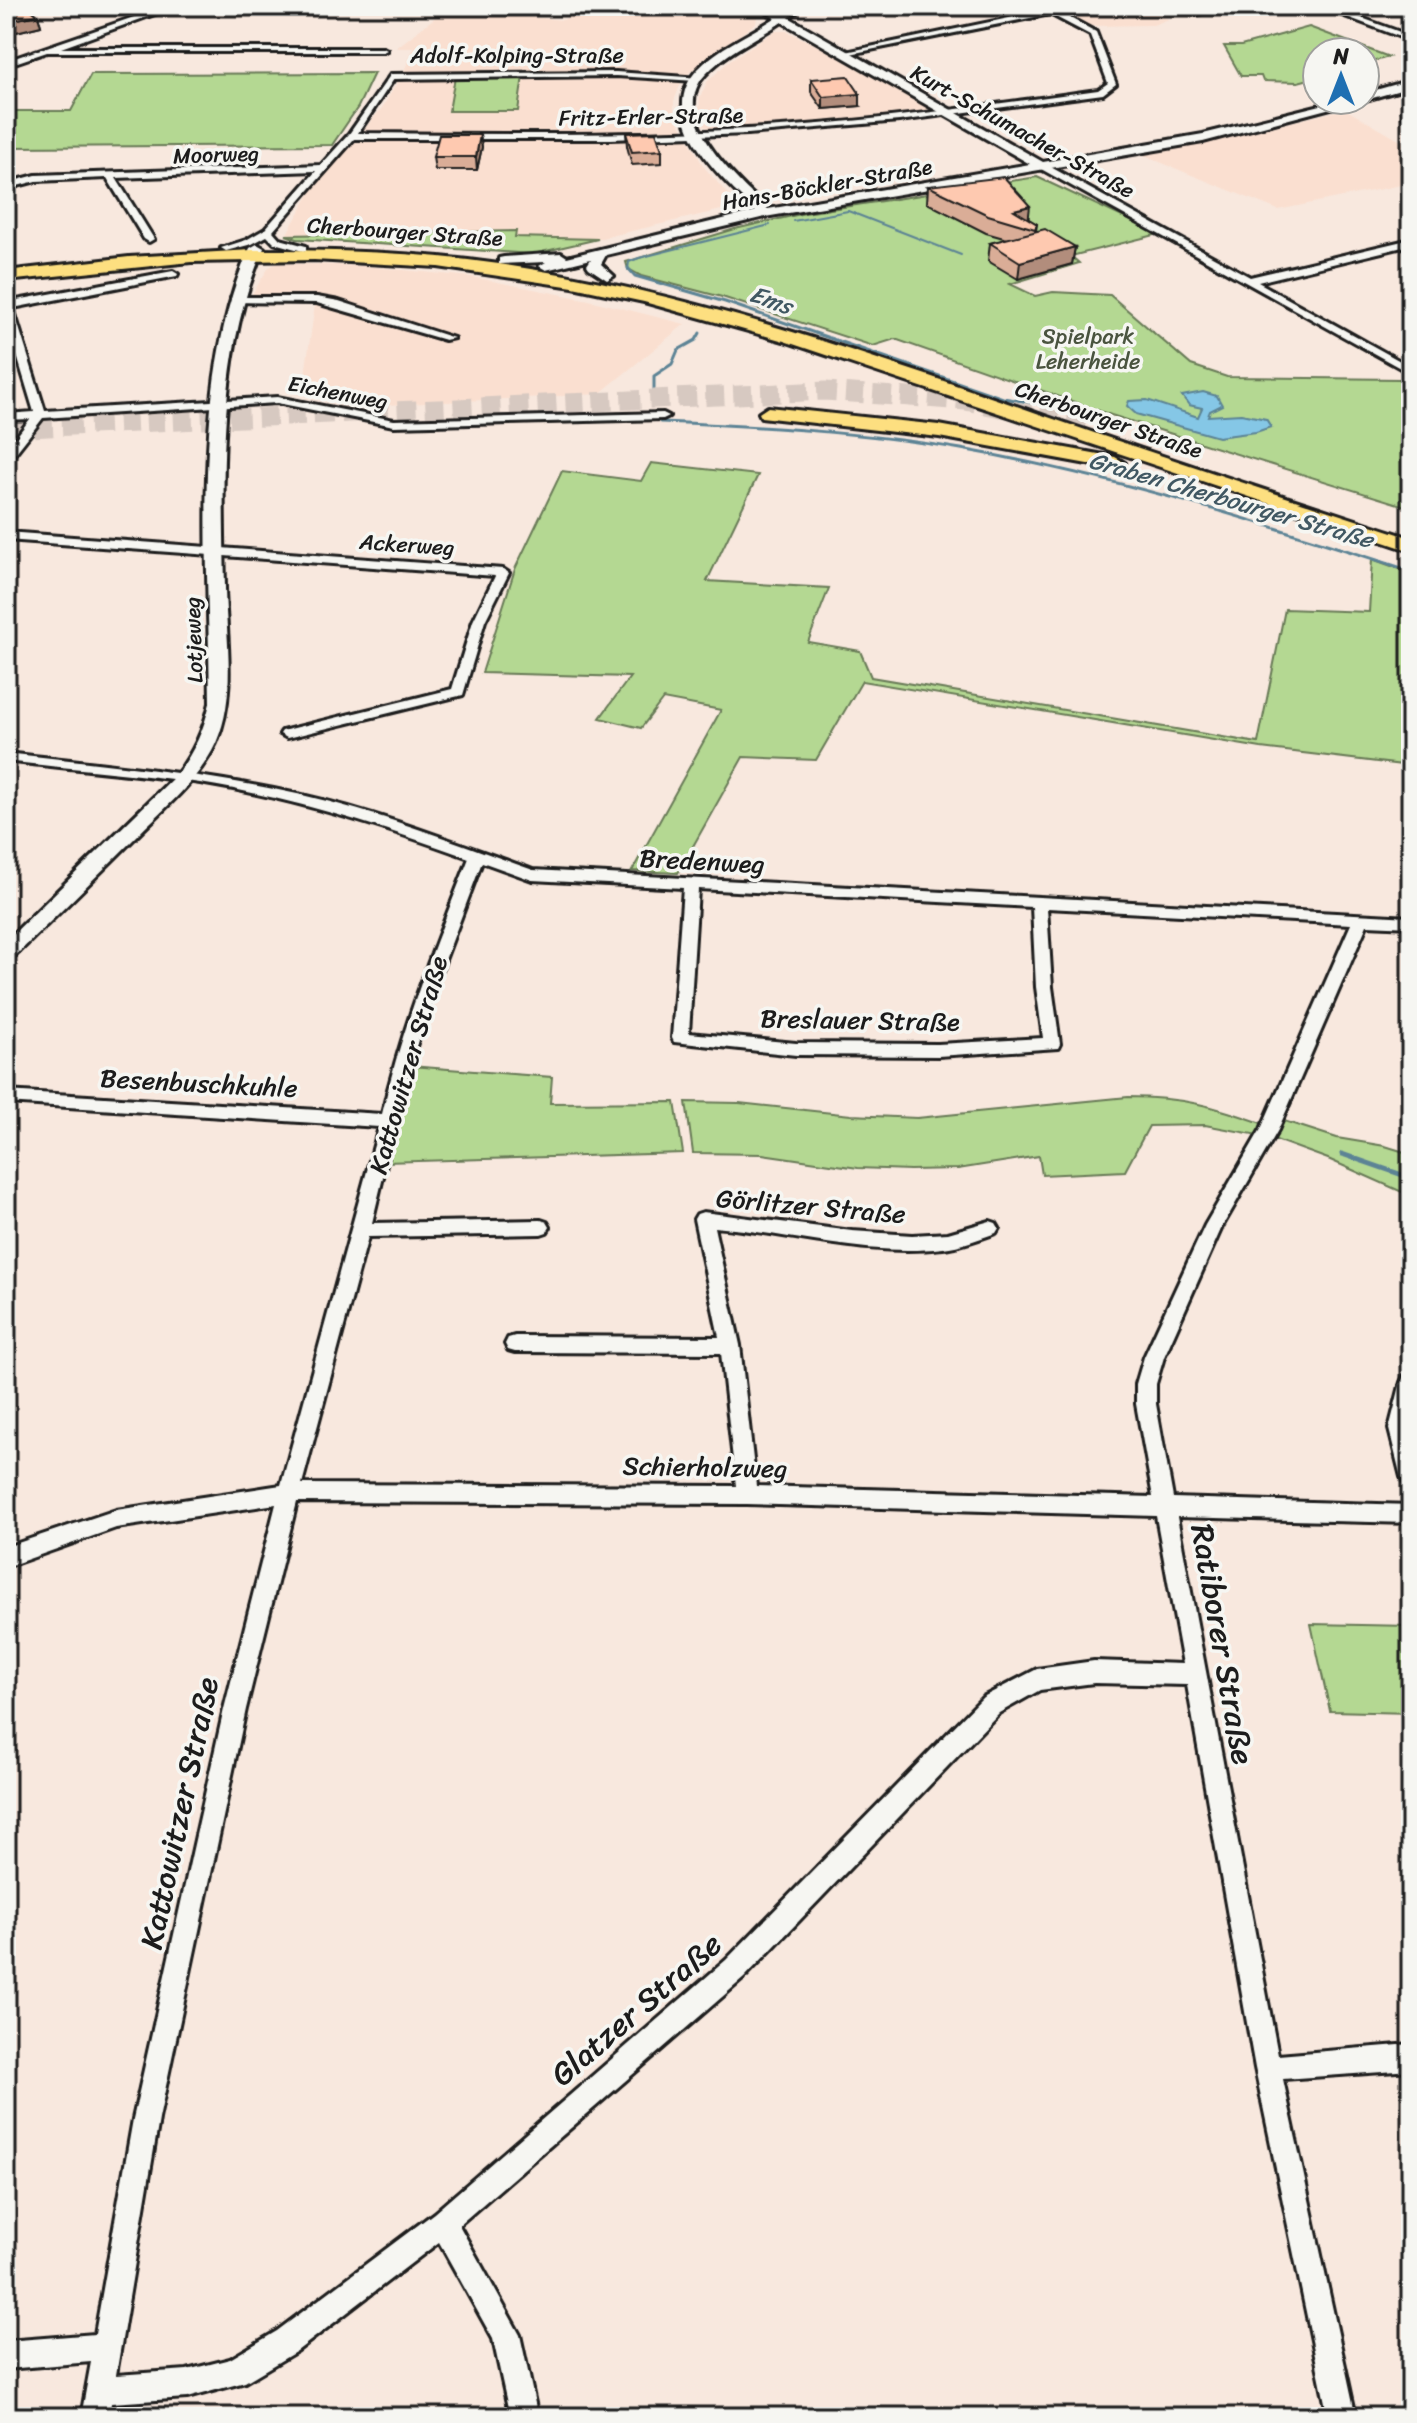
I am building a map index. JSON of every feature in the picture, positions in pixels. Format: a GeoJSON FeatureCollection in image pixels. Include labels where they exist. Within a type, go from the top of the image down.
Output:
{"type":"FeatureCollection","features":[{"type":"Feature","properties":{"kind":"main road","name":"Cherbourger Straße"},"geometry":{"type":"LineString","coordinates":[[6,270],[108,256],[226,248],[550,267],[607,276],[695,300],[791,338],[1411,545]]}},
{"type":"Feature","properties":{"kind":"main road","name":"Cherbourger Straße"},"geometry":{"type":"LineString","coordinates":[[6,276],[107,264],[303,248],[415,252],[502,265]]}},
{"type":"Feature","properties":{"kind":"main road","name":"Cherbourger Straße"},"geometry":{"type":"LineString","coordinates":[[550,267],[654,301],[791,338]]}},
{"type":"Feature","properties":{"kind":"main road"},"geometry":{"type":"LineString","coordinates":[[768,413],[976,436],[1265,497]]}},
{"type":"Feature","properties":{"kind":"main road"},"geometry":{"type":"LineString","coordinates":[[1105,429],[1411,531]]}},
{"type":"Feature","properties":{"kind":"street"},"geometry":{"type":"LineString","coordinates":[[6,64],[173,6]]}},
{"type":"Feature","properties":{"kind":"street","name":"Kurt-Schumacher-Straße"},"geometry":{"type":"LineString","coordinates":[[761,6],[1411,371]]}},
{"type":"Feature","properties":{"kind":"street"},"geometry":{"type":"LineString","coordinates":[[762,210],[716,161],[697,134],[689,120],[687,103],[696,78],[791,6]]}},
{"type":"Feature","properties":{"kind":"street"},"geometry":{"type":"LineString","coordinates":[[779,16],[802,6]]}},
{"type":"Feature","properties":{"kind":"street"},"geometry":{"type":"LineString","coordinates":[[845,53],[1079,6]]}},
{"type":"Feature","properties":{"kind":"street"},"geometry":{"type":"LineString","coordinates":[[1181,6],[1193,11],[1224,6]]}},
{"type":"Feature","properties":{"kind":"street"},"geometry":{"type":"LineString","coordinates":[[1322,6],[1411,39]]}},
{"type":"Feature","properties":{"kind":"street","name":"Fritz-Erler-Straße"},"geometry":{"type":"LineString","coordinates":[[352,136],[697,134],[841,125],[951,113],[1100,92],[1109,88],[1112,84],[1093,34],[1052,12]]}},
{"type":"Feature","properties":{"kind":"street"},"geometry":{"type":"LineString","coordinates":[[46,50],[383,50]]}},
{"type":"Feature","properties":{"kind":"street","name":"Adolf-Kolping-Straße"},"geometry":{"type":"LineString","coordinates":[[226,248],[249,242],[268,231],[352,136],[391,77],[627,74],[696,78]]}},
{"type":"Feature","properties":{"kind":"street"},"geometry":{"type":"LineString","coordinates":[[1381,92],[1411,83]]}},
{"type":"Feature","properties":{"kind":"street","name":"Hans-Böckler-Straße"},"geometry":{"type":"LineString","coordinates":[[550,267],[762,210],[1248,128],[1301,114]]}},
{"type":"Feature","properties":{"kind":"street","name":"Moorweg"},"geometry":{"type":"LineString","coordinates":[[6,186],[36,178],[323,168]]}},
{"type":"Feature","properties":{"kind":"street"},"geometry":{"type":"LineString","coordinates":[[110,175],[149,239]]}},
{"type":"Feature","properties":{"kind":"street","name":"Hans-Böckler-Straße"},"geometry":{"type":"LineString","coordinates":[[550,267],[762,210]]}},
{"type":"Feature","properties":{"kind":"street"},"geometry":{"type":"LineString","coordinates":[[268,231],[277,241],[303,248]]}},
{"type":"Feature","properties":{"kind":"street"},"geometry":{"type":"LineString","coordinates":[[1252,280],[1411,242]]}},
{"type":"Feature","properties":{"kind":"street","name":"Lotjeweg"},"geometry":{"type":"LineString","coordinates":[[6,953],[184,778],[203,753],[219,703],[215,552],[225,344],[235,300],[255,251]]}},
{"type":"Feature","properties":{"kind":"street"},"geometry":{"type":"LineString","coordinates":[[600,256],[594,265],[607,276]]}},
{"type":"Feature","properties":{"kind":"street"},"geometry":{"type":"LineString","coordinates":[[6,458],[40,414],[7,306],[173,274]]}},
{"type":"Feature","properties":{"kind":"street"},"geometry":{"type":"LineString","coordinates":[[235,300],[317,300],[449,338]]}},
{"type":"Feature","properties":{"kind":"street","name":"Eichenweg"},"geometry":{"type":"LineString","coordinates":[[6,417],[221,401],[288,400],[394,423],[663,416]]}},
{"type":"Feature","properties":{"kind":"street","name":"Ackerweg"},"geometry":{"type":"LineString","coordinates":[[6,536],[503,573],[479,621],[458,692],[287,734]]}},
{"type":"Feature","properties":{"kind":"street","name":"Bredenweg"},"geometry":{"type":"LineString","coordinates":[[6,757],[252,789],[404,829],[532,875],[1411,922]]}},
{"type":"Feature","properties":{"kind":"street","name":"Kattowitzer Straße"},"geometry":{"type":"LineString","coordinates":[[97,2403],[146,2119],[235,1709],[402,1064],[437,960],[477,857]]}},
{"type":"Feature","properties":{"kind":"street","name":"Breslauer Straße"},"geometry":{"type":"LineString","coordinates":[[691,884],[680,1038],[796,1049],[938,1050],[1052,1044],[1044,987],[1039,902]]}},
{"type":"Feature","properties":{"kind":"street","name":"Ratiborer Straße"},"geometry":{"type":"LineString","coordinates":[[1342,2417],[1268,2068],[1146,1404],[1146,1384],[1154,1357],[1214,1225],[1269,1130],[1361,920]]}},
{"type":"Feature","properties":{"kind":"street","name":"Besenbuschkuhle"},"geometry":{"type":"LineString","coordinates":[[6,1097],[389,1121]]}},
{"type":"Feature","properties":{"kind":"street","name":"Görlitzer Straße"},"geometry":{"type":"LineString","coordinates":[[747,1495],[730,1345],[703,1219],[779,1225],[847,1239],[943,1241],[990,1228]]}},
{"type":"Feature","properties":{"kind":"street"},"geometry":{"type":"LineString","coordinates":[[359,1230],[541,1227]]}},
{"type":"Feature","properties":{"kind":"street"},"geometry":{"type":"LineString","coordinates":[[515,1344],[730,1345]]}},
{"type":"Feature","properties":{"kind":"street"},"geometry":{"type":"LineString","coordinates":[[1411,1382],[1399,1429],[1411,1477]]}},
{"type":"Feature","properties":{"kind":"street","name":"Schierholzweg"},"geometry":{"type":"LineString","coordinates":[[6,1557],[116,1519],[289,1493],[747,1495],[1411,1514]]}},
{"type":"Feature","properties":{"kind":"street","name":"Glatzer Straße"},"geometry":{"type":"LineString","coordinates":[[97,2403],[235,2372],[287,2341],[443,2222],[735,1969],[991,1705],[1037,1680],[1094,1672],[1195,1675]]}},
{"type":"Feature","properties":{"kind":"street"},"geometry":{"type":"LineString","coordinates":[[1268,2068],[1411,2057]]}},
{"type":"Feature","properties":{"kind":"street"},"geometry":{"type":"LineString","coordinates":[[443,2222],[506,2335],[524,2417]]}},
{"type":"Feature","properties":{"kind":"street"},"geometry":{"type":"LineString","coordinates":[[6,2355],[105,2347]]}},
{"type":"Feature","properties":{"kind":"shaded area"},"geometry":{"type":"Polygon","coordinates":[[[622,6],[748,6],[758,11],[756,23],[689,73],[674,101],[674,113],[704,167],[738,206],[598,239],[514,237],[515,231],[286,235],[313,189],[382,108],[404,71],[414,48],[396,48],[446,9],[563,20],[570,16],[614,19],[622,6]]]}},
{"type":"Feature","properties":{"kind":"shaded area"},"geometry":{"type":"Polygon","coordinates":[[[1096,6],[1137,6],[1169,19],[1153,25],[1089,26],[1062,14],[1096,6]]]}},
{"type":"Feature","properties":{"kind":"shaded area"},"geometry":{"type":"Polygon","coordinates":[[[775,31],[787,31],[824,49],[928,108],[927,112],[773,127],[716,130],[705,127],[699,112],[700,97],[707,82],[730,60],[775,31]]]}},
{"type":"Feature","properties":{"kind":"shaded area"},"geometry":{"type":"Polygon","coordinates":[[[1316,116],[1357,116],[1411,147],[1411,183],[1278,210],[1140,154],[1218,140],[1316,116]]]}},
{"type":"Feature","properties":{"kind":"shaded area"},"geometry":{"type":"Polygon","coordinates":[[[277,263],[364,266],[472,277],[589,300],[685,324],[599,394],[386,405],[304,382],[316,297],[251,296],[269,267],[277,263]]]}},
{"type":"Feature","properties":{"kind":"green space"},"geometry":{"type":"Polygon","coordinates":[[[1309,27],[1333,36],[1301,36],[1301,81],[1298,82],[1263,81],[1261,76],[1241,76],[1224,46],[1241,46],[1309,27]]]}},
{"type":"Feature","properties":{"kind":"green space"},"geometry":{"type":"Polygon","coordinates":[[[374,73],[358,107],[332,145],[6,147],[6,111],[71,111],[91,74],[374,73]]]}},
{"type":"Feature","properties":{"kind":"green space"},"geometry":{"type":"Polygon","coordinates":[[[523,76],[518,111],[449,111],[455,77],[523,76]]]}},
{"type":"Feature","properties":{"kind":"green space","name":"Spielpark Leherheide"},"geometry":{"type":"Polygon","coordinates":[[[1037,177],[1159,234],[1071,256],[1079,263],[1010,284],[1035,296],[1053,292],[1110,295],[1191,365],[1227,377],[1402,379],[1411,384],[1411,508],[1111,415],[895,339],[873,346],[722,297],[641,276],[628,269],[626,262],[735,229],[805,213],[1037,177]]]}},
{"type":"Feature","properties":{"kind":"green space"},"geometry":{"type":"Polygon","coordinates":[[[516,231],[515,237],[598,239],[533,254],[297,239],[286,235],[516,231]]]}},
{"type":"Feature","properties":{"kind":"green space"},"geometry":{"type":"Polygon","coordinates":[[[651,463],[758,475],[707,581],[829,588],[808,642],[860,651],[871,677],[1258,743],[1285,609],[1369,612],[1372,559],[1411,573],[1411,766],[1261,748],[862,681],[816,760],[743,757],[678,873],[632,871],[721,710],[663,699],[641,728],[600,718],[630,677],[482,673],[515,569],[562,471],[641,481],[651,463]]]}},
{"type":"Feature","properties":{"kind":"green space"},"geometry":{"type":"Polygon","coordinates":[[[410,1066],[552,1077],[550,1103],[675,1102],[683,1153],[385,1162],[410,1066]]]}},
{"type":"Feature","properties":{"kind":"green space"},"geometry":{"type":"Polygon","coordinates":[[[1128,1097],[1197,1104],[1264,1124],[1258,1135],[1205,1125],[1149,1126],[1125,1171],[1042,1175],[1039,1156],[958,1169],[910,1170],[858,1168],[762,1154],[693,1153],[686,1102],[739,1103],[851,1115],[917,1118],[1128,1097]]]}},
{"type":"Feature","properties":{"kind":"green space"},"geometry":{"type":"Polygon","coordinates":[[[1284,1121],[1337,1138],[1411,1154],[1411,1196],[1328,1159],[1273,1139],[1284,1121]]]}},
{"type":"Feature","properties":{"kind":"green space"},"geometry":{"type":"Polygon","coordinates":[[[1311,1624],[1411,1626],[1411,1713],[1330,1711],[1311,1624]]]}},
{"type":"Feature","properties":{"kind":"water"},"geometry":{"type":"Polygon","coordinates":[[[1203,392],[1217,396],[1222,405],[1210,411],[1208,416],[1241,414],[1266,419],[1271,427],[1218,437],[1136,414],[1127,406],[1129,401],[1147,400],[1198,417],[1202,408],[1189,405],[1182,396],[1203,392]]]}},
{"type":"Feature","properties":{"kind":"building"},"geometry":{"type":"Polygon","coordinates":[[[6,6],[26,6],[38,15],[8,21],[6,6]]]}},
{"type":"Feature","properties":{"kind":"building"},"geometry":{"type":"Polygon","coordinates":[[[848,76],[860,94],[823,97],[811,79],[848,76]]]}},
{"type":"Feature","properties":{"kind":"building"},"geometry":{"type":"Polygon","coordinates":[[[656,132],[662,150],[632,152],[626,133],[656,132]]]}},
{"type":"Feature","properties":{"kind":"building"},"geometry":{"type":"Polygon","coordinates":[[[439,135],[480,135],[476,157],[433,157],[439,135]]]}},
{"type":"Feature","properties":{"kind":"building"},"geometry":{"type":"Polygon","coordinates":[[[1004,177],[1030,206],[1014,210],[1037,224],[1035,229],[988,215],[928,186],[1004,177]]]}},
{"type":"Feature","properties":{"kind":"building"},"geometry":{"type":"Polygon","coordinates":[[[1045,229],[1075,247],[1020,262],[990,243],[1045,229]]]}},
{"type":"Feature","properties":{"kind":"waterway","name":"Ems"},"geometry":{"type":"LineString","coordinates":[[793,221],[848,211],[961,255]]}},
{"type":"Feature","properties":{"kind":"waterway","name":"Ems"},"geometry":{"type":"LineString","coordinates":[[628,268],[629,262],[639,258],[770,225]]}},
{"type":"Feature","properties":{"kind":"waterway","name":"Ems"},"geometry":{"type":"LineString","coordinates":[[628,268],[635,276],[725,302],[1003,398],[1049,405]]}},
{"type":"Feature","properties":{"kind":"waterway","name":"Graben Cherbourger Straße"},"geometry":{"type":"LineString","coordinates":[[654,389],[654,376],[672,364],[678,350],[696,340],[700,333]]}},
{"type":"Feature","properties":{"kind":"waterway","name":"Graben Cherbourger Straße"},"geometry":{"type":"LineString","coordinates":[[660,422],[849,434],[924,443],[1018,460],[1188,502],[1411,571]]}},
{"type":"Feature","properties":{"kind":"waterway"},"geometry":{"type":"LineString","coordinates":[[1342,1154],[1411,1178]]}},
{"type":"Feature","properties":{"kind":"tunnel"},"geometry":{"type":"LineString","coordinates":[[6,429],[825,391],[966,401],[1105,429]]}}]}
